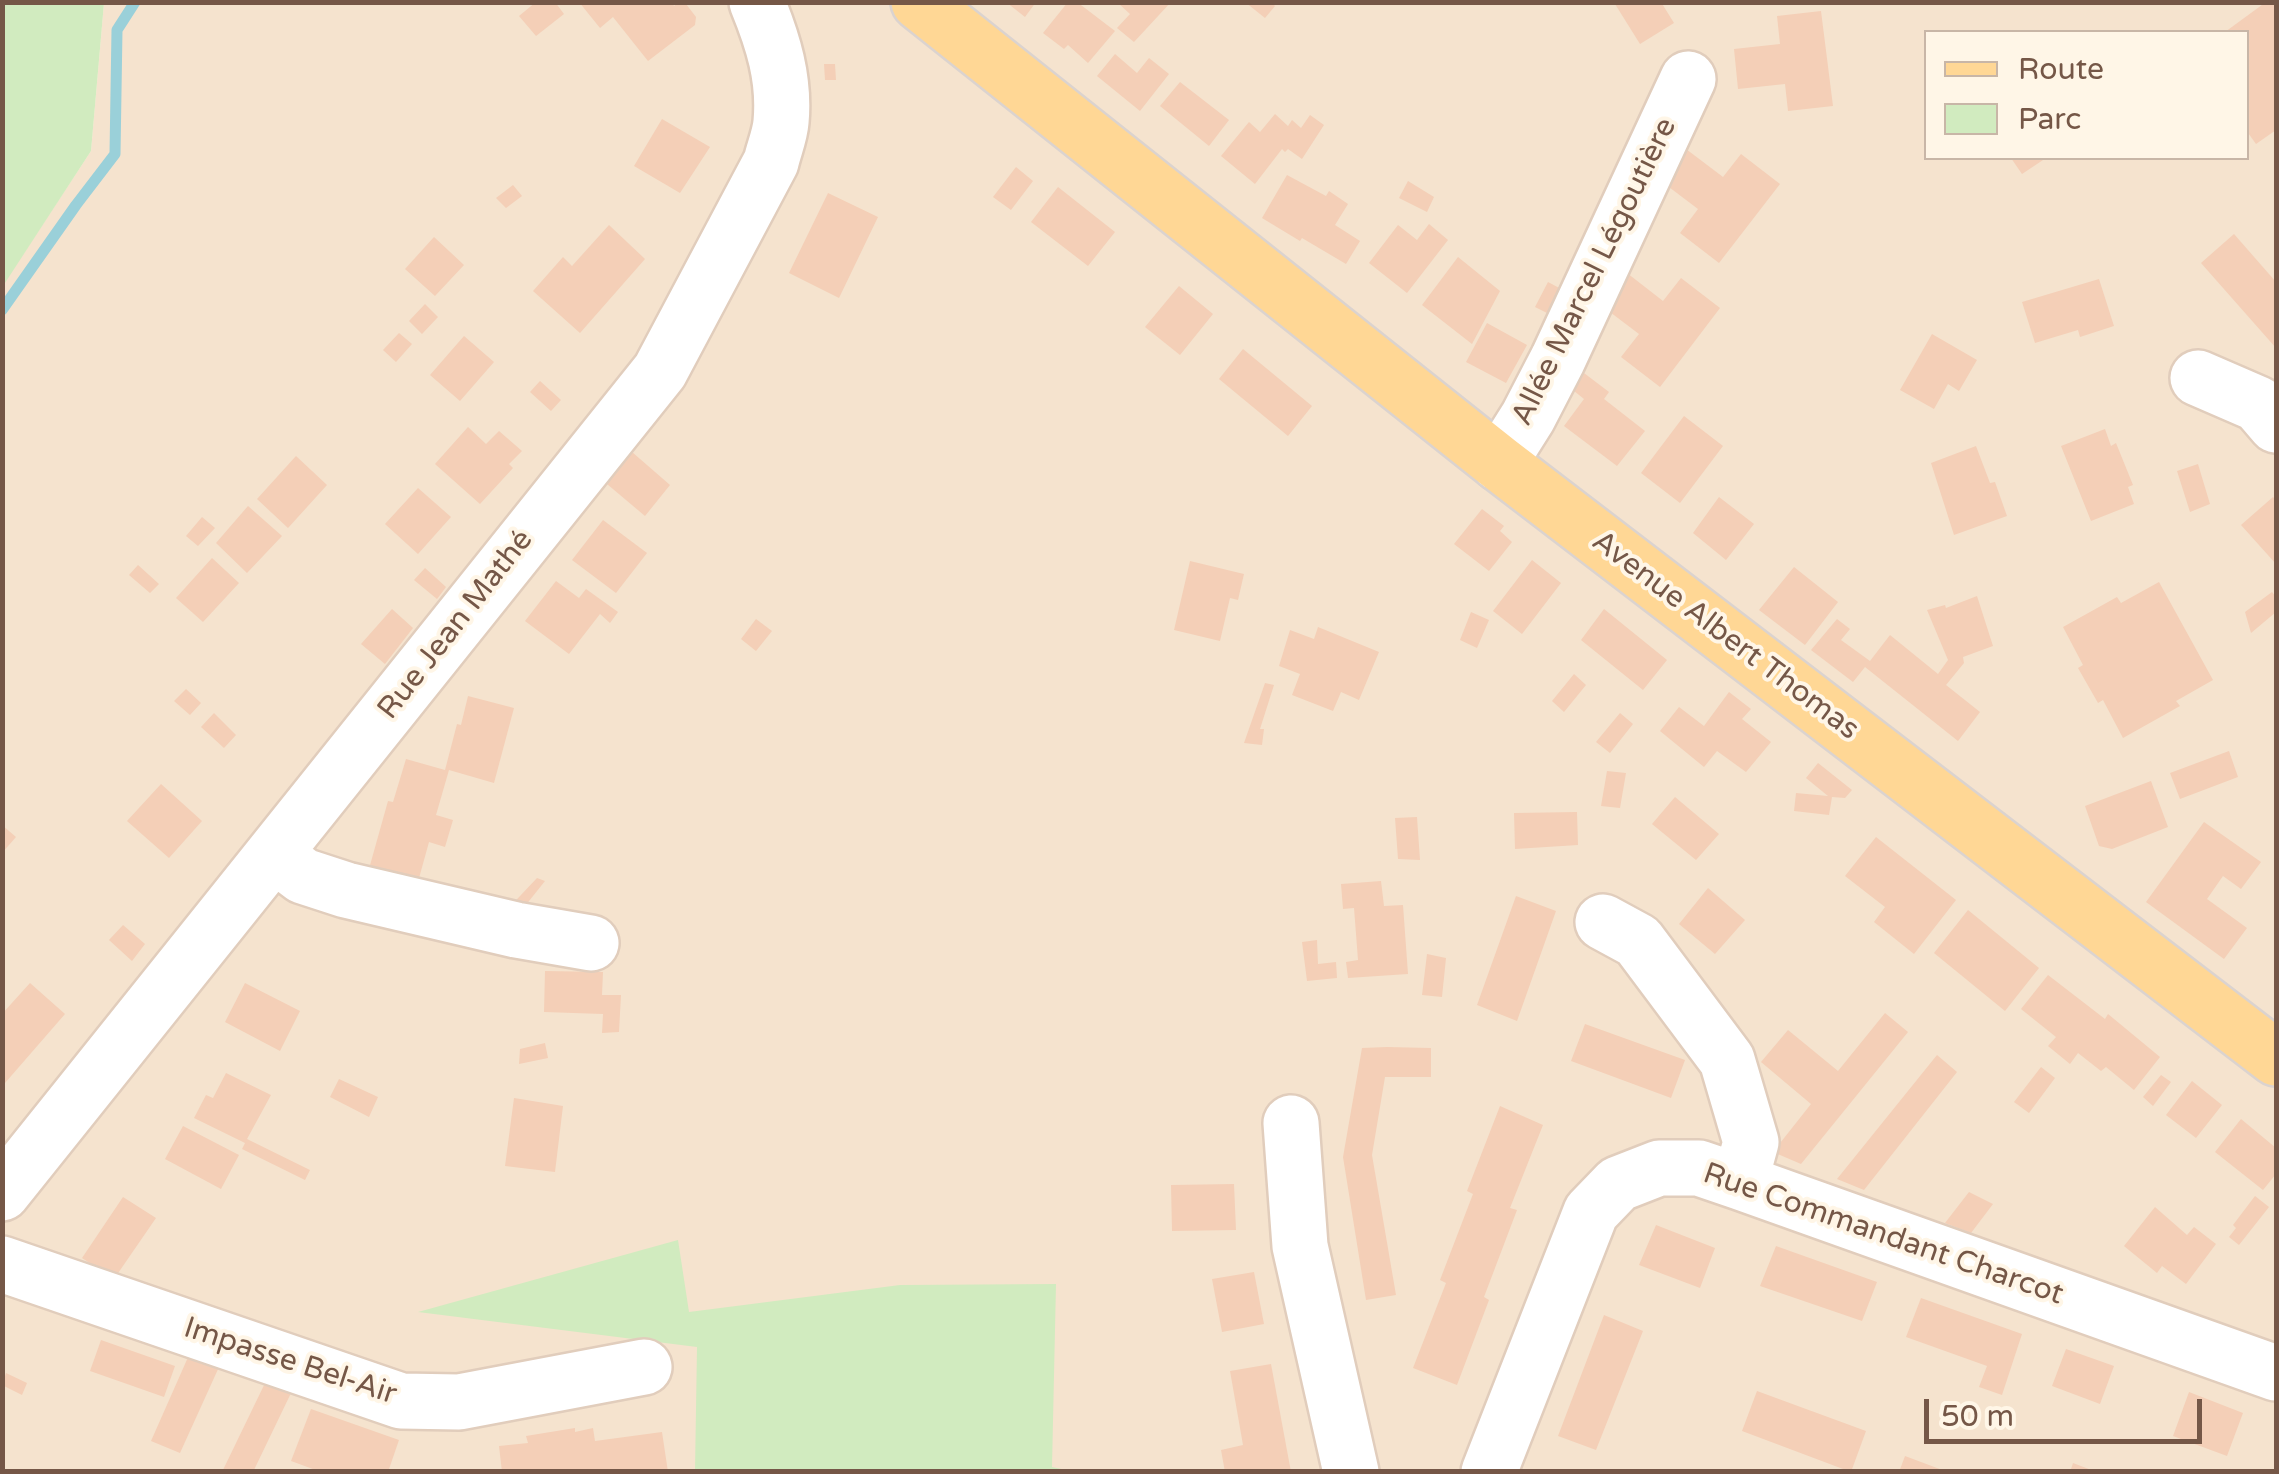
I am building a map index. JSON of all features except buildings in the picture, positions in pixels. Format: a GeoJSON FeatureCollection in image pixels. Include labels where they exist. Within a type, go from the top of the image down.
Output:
{"type":"FeatureCollection","features":[{"type":"Feature","properties":{"kind":"main road","name":"Avenue Albert Thomas"},"geometry":{"type":"LineString","coordinates":[[919,2],[1499,463],[2276,1058]]}},
{"type":"Feature","properties":{"kind":"street","name":"Rue Jean Mathé"},"geometry":{"type":"LineString","coordinates":[[2,1193],[660,371],[771,162],[781,124],[780,74],[770,34],[756,2]]}},
{"type":"Feature","properties":{"kind":"street","name":"Allée Marcel Légoutière"},"geometry":{"type":"LineString","coordinates":[[1499,463],[1558,359],[1688,79]]}},
{"type":"Feature","properties":{"kind":"street"},"geometry":{"type":"LineString","coordinates":[[2198,378],[2258,404],[2276,425]]}},
{"type":"Feature","properties":{"kind":"street"},"geometry":{"type":"LineString","coordinates":[[274,854],[303,876],[346,890],[512,929],[591,943]]}},
{"type":"Feature","properties":{"kind":"street"},"geometry":{"type":"LineString","coordinates":[[1603,922],[1638,941],[1727,1060],[1752,1142],[1740,1182]]}},
{"type":"Feature","properties":{"kind":"street"},"geometry":{"type":"LineString","coordinates":[[1291,1123],[1300,1246],[1350,1472]]}},
{"type":"Feature","properties":{"kind":"street","name":"Rue Commandant Charcot"},"geometry":{"type":"LineString","coordinates":[[1489,1472],[1590,1212],[1618,1184],[1659,1168],[1699,1168],[2276,1373]]}},
{"type":"Feature","properties":{"kind":"street","name":"Impasse Bel-Air"},"geometry":{"type":"LineString","coordinates":[[2,1264],[400,1401],[458,1402],[644,1366]]}},
{"type":"Feature","properties":{"kind":"shaded area"},"geometry":{"type":"Polygon","coordinates":[[[104,3],[2276,3],[2276,1471],[3,1471],[2,286],[91,151],[104,3]]]}},
{"type":"Feature","properties":{"kind":"green space"},"geometry":{"type":"Polygon","coordinates":[[[3,2],[104,3],[91,151],[3,286],[3,2]]]}},
{"type":"Feature","properties":{"kind":"green space"},"geometry":{"type":"Polygon","coordinates":[[[678,1240],[689,1312],[900,1285],[1056,1284],[1052,1467],[1071,1471],[695,1471],[697,1347],[418,1312],[678,1240]]]}},
{"type":"Feature","properties":{"kind":"waterway"},"geometry":{"type":"LineString","coordinates":[[2,310],[115,154],[117,30],[135,2]]}}]}
